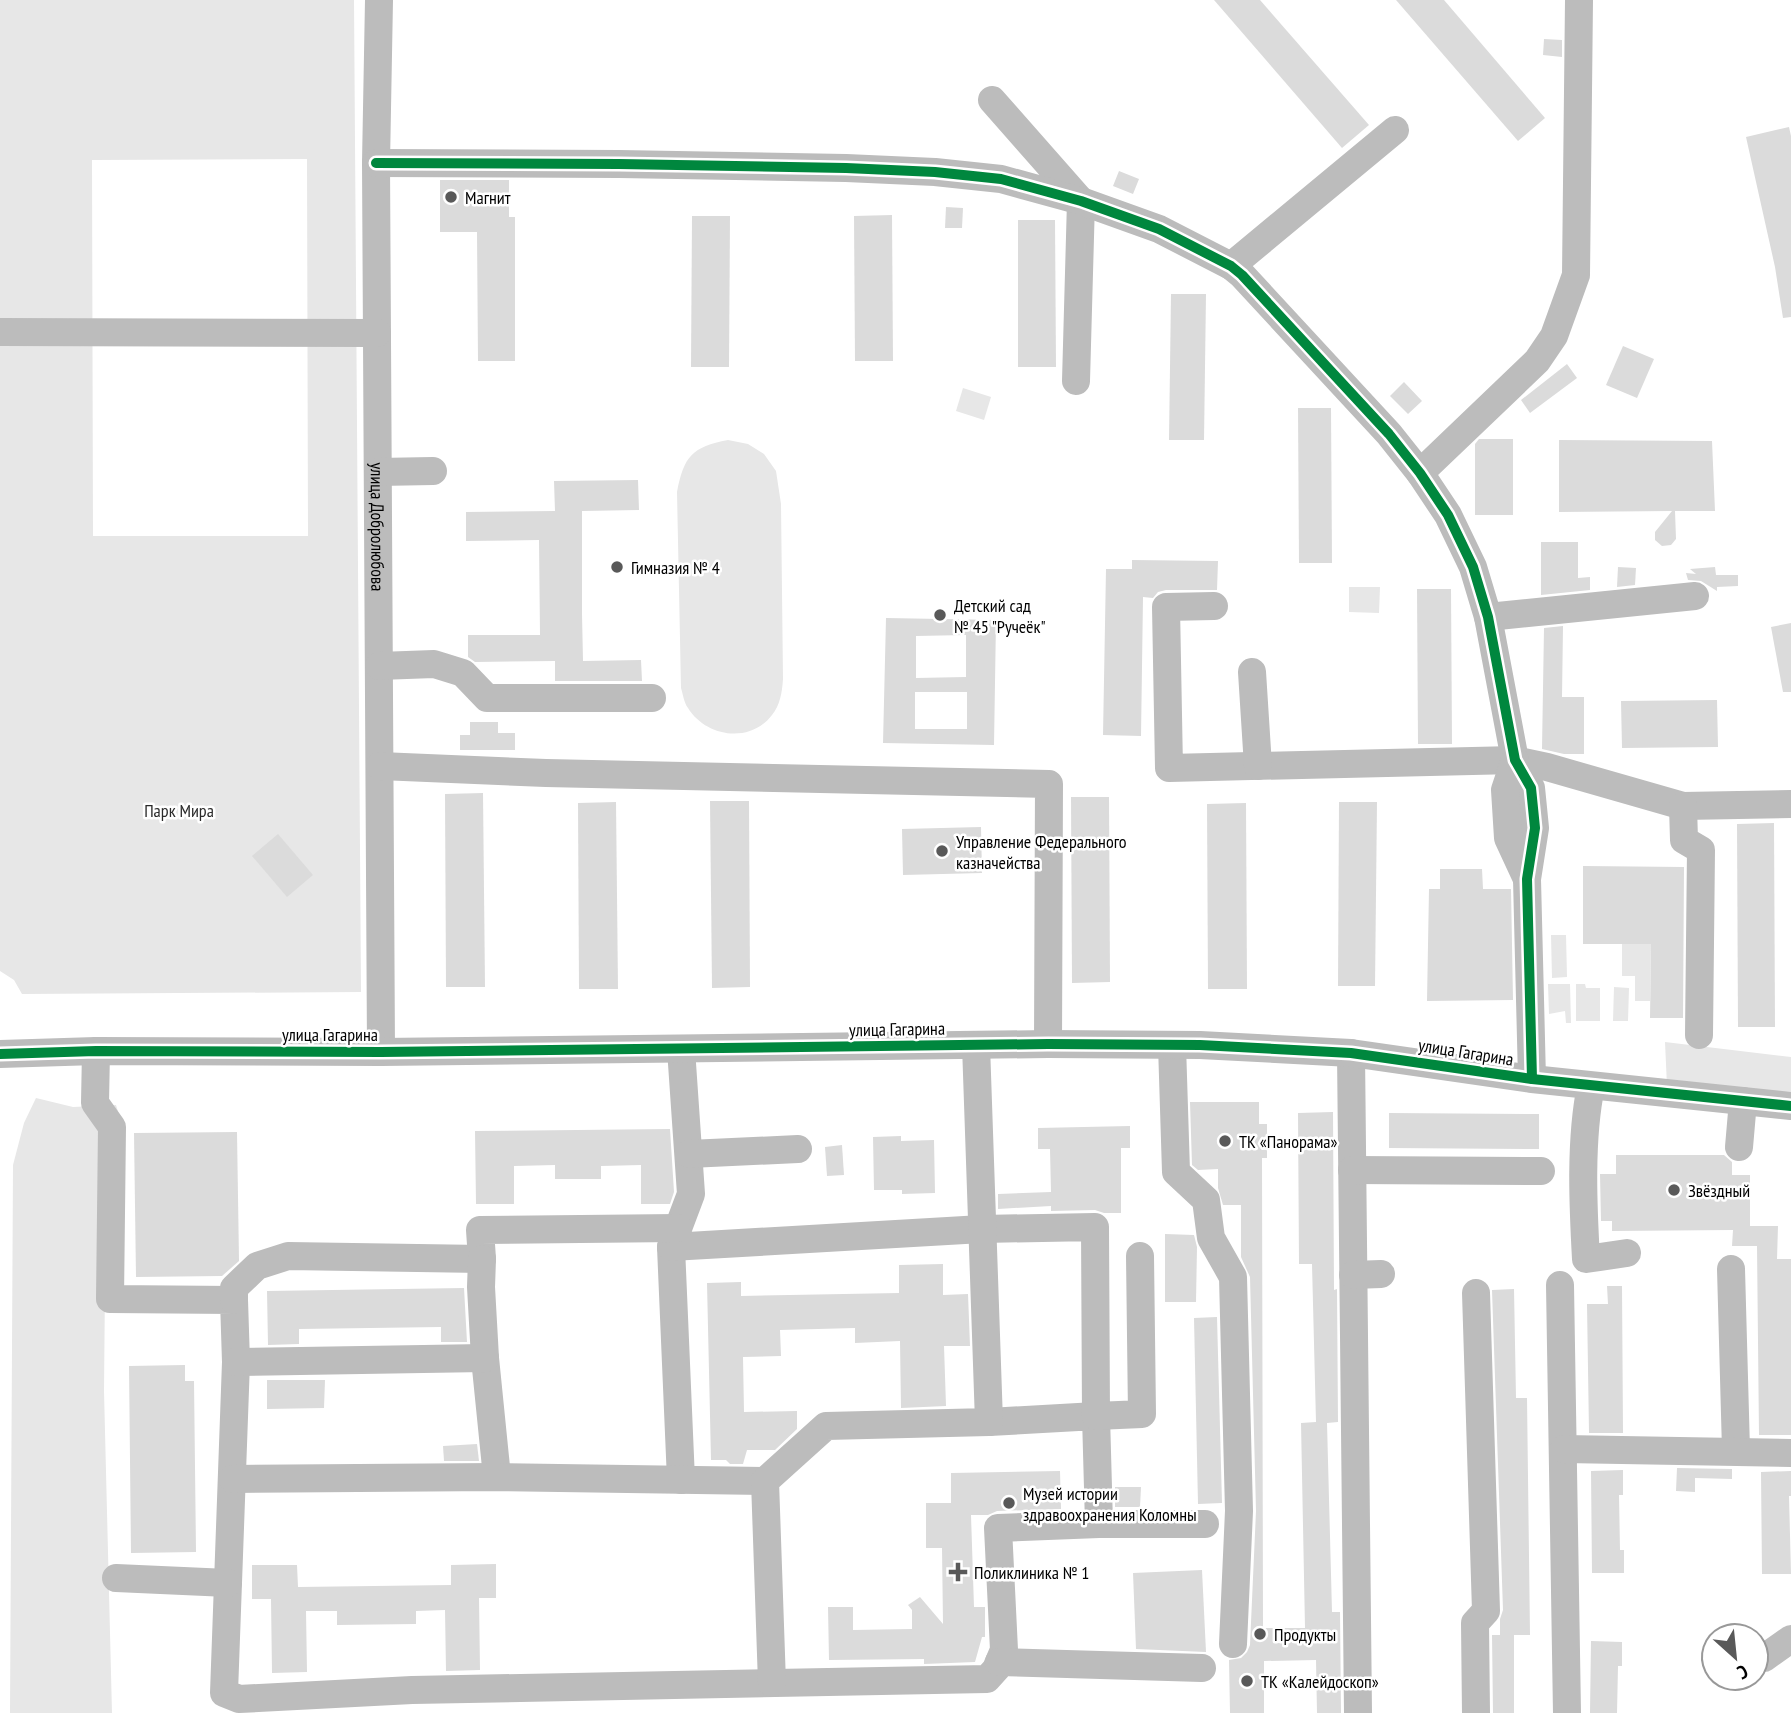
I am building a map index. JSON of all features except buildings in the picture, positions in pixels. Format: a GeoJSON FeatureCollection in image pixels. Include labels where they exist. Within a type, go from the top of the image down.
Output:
{"type":"FeatureCollection","features":[{"type":"Feature","properties":{"kind":"street","name":"улица Добролюбова"},"geometry":{"type":"LineString","coordinates":[[379,0],[376,163],[381,1052]]}},
{"type":"Feature","properties":{"kind":"street"},"geometry":{"type":"LineString","coordinates":[[1420,473],[1537,361],[1554,336],[1576,275],[1579,0]]}},
{"type":"Feature","properties":{"kind":"street"},"geometry":{"type":"LineString","coordinates":[[992,100],[1081,201],[1076,381]]}},
{"type":"Feature","properties":{"kind":"street"},"geometry":{"type":"LineString","coordinates":[[1231,266],[1395,130]]}},
{"type":"Feature","properties":{"kind":"street"},"geometry":{"type":"LineString","coordinates":[[376,163],[619,164],[934,172],[1001,179],[1081,201],[1158,229],[1231,266],[1354,395],[1420,473],[1448,515],[1473,567],[1488,617],[1515,760],[1531,788],[1535,828],[1527,879],[1532,1080]]}},
{"type":"Feature","properties":{"kind":"street"},"geometry":{"type":"LineString","coordinates":[[0,332],[377,333]]}},
{"type":"Feature","properties":{"kind":"street"},"geometry":{"type":"LineString","coordinates":[[378,472],[433,471]]}},
{"type":"Feature","properties":{"kind":"street"},"geometry":{"type":"LineString","coordinates":[[1488,617],[1695,597]]}},
{"type":"Feature","properties":{"kind":"street"},"geometry":{"type":"LineString","coordinates":[[1214,606],[1166,607],[1169,768],[1515,760],[1547,766],[1684,806],[1791,804]]}},
{"type":"Feature","properties":{"kind":"street"},"geometry":{"type":"LineString","coordinates":[[379,666],[434,664],[463,673],[488,698],[652,698]]}},
{"type":"Feature","properties":{"kind":"street"},"geometry":{"type":"LineString","coordinates":[[1252,672],[1258,766]]}},
{"type":"Feature","properties":{"kind":"street"},"geometry":{"type":"LineString","coordinates":[[380,766],[559,773],[1049,783],[1048,1044]]}},
{"type":"Feature","properties":{"kind":"street"},"geometry":{"type":"LineString","coordinates":[[1684,806],[1684,840],[1700,850],[1699,1035]]}},
{"type":"Feature","properties":{"kind":"street"},"geometry":{"type":"LineString","coordinates":[[976,1045],[989,1422]]}},
{"type":"Feature","properties":{"kind":"street"},"geometry":{"type":"LineString","coordinates":[[1172,1045],[1176,1171],[1206,1200],[1211,1238],[1233,1277],[1239,1511],[1233,1644]]}},
{"type":"Feature","properties":{"kind":"street","name":"улица Гагарина"},"geometry":{"type":"LineString","coordinates":[[0,1054],[96,1051],[381,1052],[1172,1045],[1351,1053],[1532,1080],[1791,1106]]}},
{"type":"Feature","properties":{"kind":"street"},"geometry":{"type":"LineString","coordinates":[[681,1049],[691,1194],[674,1238],[681,1480]]}},
{"type":"Feature","properties":{"kind":"street"},"geometry":{"type":"LineString","coordinates":[[96,1051],[95,1103],[112,1128],[110,1299],[234,1300]]}},
{"type":"Feature","properties":{"kind":"street"},"geometry":{"type":"LineString","coordinates":[[1351,1053],[1352,1170],[1367,1274],[1355,1440],[1359,1713]]}},
{"type":"Feature","properties":{"kind":"street"},"geometry":{"type":"LineString","coordinates":[[1591,1086],[1587,1104],[1583,1204],[1586,1259],[1627,1253]]}},
{"type":"Feature","properties":{"kind":"street"},"geometry":{"type":"LineString","coordinates":[[1739,1147],[1743,1101]]}},
{"type":"Feature","properties":{"kind":"street"},"geometry":{"type":"LineString","coordinates":[[689,1154],[798,1149]]}},
{"type":"Feature","properties":{"kind":"street"},"geometry":{"type":"LineString","coordinates":[[1352,1170],[1541,1171]]}},
{"type":"Feature","properties":{"kind":"street"},"geometry":{"type":"LineString","coordinates":[[497,1477],[485,1358],[480,1230],[674,1238],[1095,1227],[1099,1524]]}},
{"type":"Feature","properties":{"kind":"street"},"geometry":{"type":"LineString","coordinates":[[233,1479],[497,1477],[765,1481],[827,1426],[1142,1415],[1140,1255]]}},
{"type":"Feature","properties":{"kind":"street"},"geometry":{"type":"LineString","coordinates":[[482,1259],[288,1256],[257,1266],[234,1287],[236,1362],[224,1693],[239,1699],[412,1690],[987,1679],[1004,1650],[999,1528],[1205,1524]]}},
{"type":"Feature","properties":{"kind":"street"},"geometry":{"type":"LineString","coordinates":[[1731,1269],[1736,1450]]}},
{"type":"Feature","properties":{"kind":"street"},"geometry":{"type":"LineString","coordinates":[[1560,1285],[1567,1713]]}},
{"type":"Feature","properties":{"kind":"street"},"geometry":{"type":"LineString","coordinates":[[1476,1293],[1486,1611],[1475,1623],[1476,1713]]}},
{"type":"Feature","properties":{"kind":"street"},"geometry":{"type":"LineString","coordinates":[[236,1362],[485,1358]]}},
{"type":"Feature","properties":{"kind":"street"},"geometry":{"type":"LineString","coordinates":[[1564,1449],[1791,1452]]}},
{"type":"Feature","properties":{"kind":"street"},"geometry":{"type":"LineString","coordinates":[[765,1481],[772,1683]]}},
{"type":"Feature","properties":{"kind":"street"},"geometry":{"type":"LineString","coordinates":[[116,1578],[229,1583]]}},
{"type":"Feature","properties":{"kind":"street"},"geometry":{"type":"LineString","coordinates":[[1770,1654],[1791,1639]]}},
{"type":"Feature","properties":{"kind":"street"},"geometry":{"type":"LineString","coordinates":[[999,1662],[1202,1668]]}},
{"type":"Feature","properties":{"kind":"green space","name":"Парк Мира"},"geometry":{"type":"Polygon","coordinates":[[[0,0],[354,0],[361,992],[22,994],[14,980],[0,971],[0,0]],[[307,159],[92,160],[93,536],[308,536],[307,159]]]}},
{"type":"Feature","properties":{"kind":"green space"},"geometry":{"type":"Polygon","coordinates":[[[963,388],[991,397],[984,420],[956,411],[963,388]]]}},
{"type":"Feature","properties":{"kind":"green space"},"geometry":{"type":"Polygon","coordinates":[[[728,440],[748,444],[764,454],[776,471],[781,504],[781,694],[775,711],[763,724],[740,733],[717,731],[696,718],[687,706],[681,688],[677,492],[683,470],[692,455],[706,446],[728,440]]]}},
{"type":"Feature","properties":{"kind":"green space"},"geometry":{"type":"Polygon","coordinates":[[[1349,587],[1380,587],[1379,613],[1349,612],[1349,587]]]}},
{"type":"Feature","properties":{"kind":"green space"},"geometry":{"type":"Polygon","coordinates":[[[1551,935],[1566,935],[1567,977],[1552,978],[1551,935]]]}},
{"type":"Feature","properties":{"kind":"green space"},"geometry":{"type":"Polygon","coordinates":[[[1622,944],[1651,944],[1650,1001],[1635,1001],[1635,976],[1622,976],[1622,944]]]}},
{"type":"Feature","properties":{"kind":"green space"},"geometry":{"type":"Polygon","coordinates":[[[1548,984],[1570,984],[1571,1023],[1566,1023],[1565,1011],[1549,1014],[1548,984]]]}},
{"type":"Feature","properties":{"kind":"green space"},"geometry":{"type":"Polygon","coordinates":[[[1576,984],[1585,984],[1586,988],[1600,988],[1600,1021],[1576,1021],[1576,984]]]}},
{"type":"Feature","properties":{"kind":"green space"},"geometry":{"type":"Polygon","coordinates":[[[1614,987],[1629,988],[1628,1021],[1613,1021],[1614,987]]]}},
{"type":"Feature","properties":{"kind":"green space"},"geometry":{"type":"Polygon","coordinates":[[[1665,1042],[1791,1057],[1791,1100],[1667,1086],[1665,1042]]]}},
{"type":"Feature","properties":{"kind":"green space"},"geometry":{"type":"Polygon","coordinates":[[[36,1098],[73,1107],[116,1105],[120,1118],[106,1176],[104,1391],[112,1713],[10,1713],[13,1165],[24,1123],[36,1098]]]}},
{"type":"Feature","properties":{"kind":"cycle path"},"geometry":{"type":"LineString","coordinates":[[376,163],[846,168],[935,172],[1001,179],[1081,201],[1159,229],[1231,266],[1389,434],[1448,515],[1473,567],[1488,617],[1515,760],[1531,788],[1535,828],[1527,879],[1532,1079]]}},
{"type":"Feature","properties":{"kind":"cycle path"},"geometry":{"type":"LineString","coordinates":[[0,1054],[96,1051],[381,1052],[1048,1044],[1200,1045],[1351,1053],[1532,1079],[1791,1106]]}},
{"type":"Feature","properties":{"kind":"place","name":"Магнит"},"geometry":{"type":"Point","coordinates":[451,197]}},
{"type":"Feature","properties":{"kind":"place","name":"Гимназия № 4"},"geometry":{"type":"Point","coordinates":[617,567]}},
{"type":"Feature","properties":{"kind":"place","name":"Детский сад № 45 \"Ручеёк\""},"geometry":{"type":"Point","coordinates":[940,615]}},
{"type":"Feature","properties":{"kind":"place","name":"Управление Федерального казначейства"},"geometry":{"type":"Point","coordinates":[942,851]}},
{"type":"Feature","properties":{"kind":"place","name":"ТК «Панорама»"},"geometry":{"type":"Point","coordinates":[1225,1141]}},
{"type":"Feature","properties":{"kind":"place","name":"Звёздный"},"geometry":{"type":"Point","coordinates":[1674,1190]}},
{"type":"Feature","properties":{"kind":"place","name":"Музей истории здравоохранения Коломны"},"geometry":{"type":"Point","coordinates":[1009,1503]}},
{"type":"Feature","properties":{"kind":"place","name":"Поликлиника № 1"},"geometry":{"type":"Point","coordinates":[958,1572]}},
{"type":"Feature","properties":{"kind":"place","name":"Продукты"},"geometry":{"type":"Point","coordinates":[1260,1634]}},
{"type":"Feature","properties":{"kind":"place","name":"ТК «Калейдоскоп»"},"geometry":{"type":"Point","coordinates":[1247,1681]}}]}
